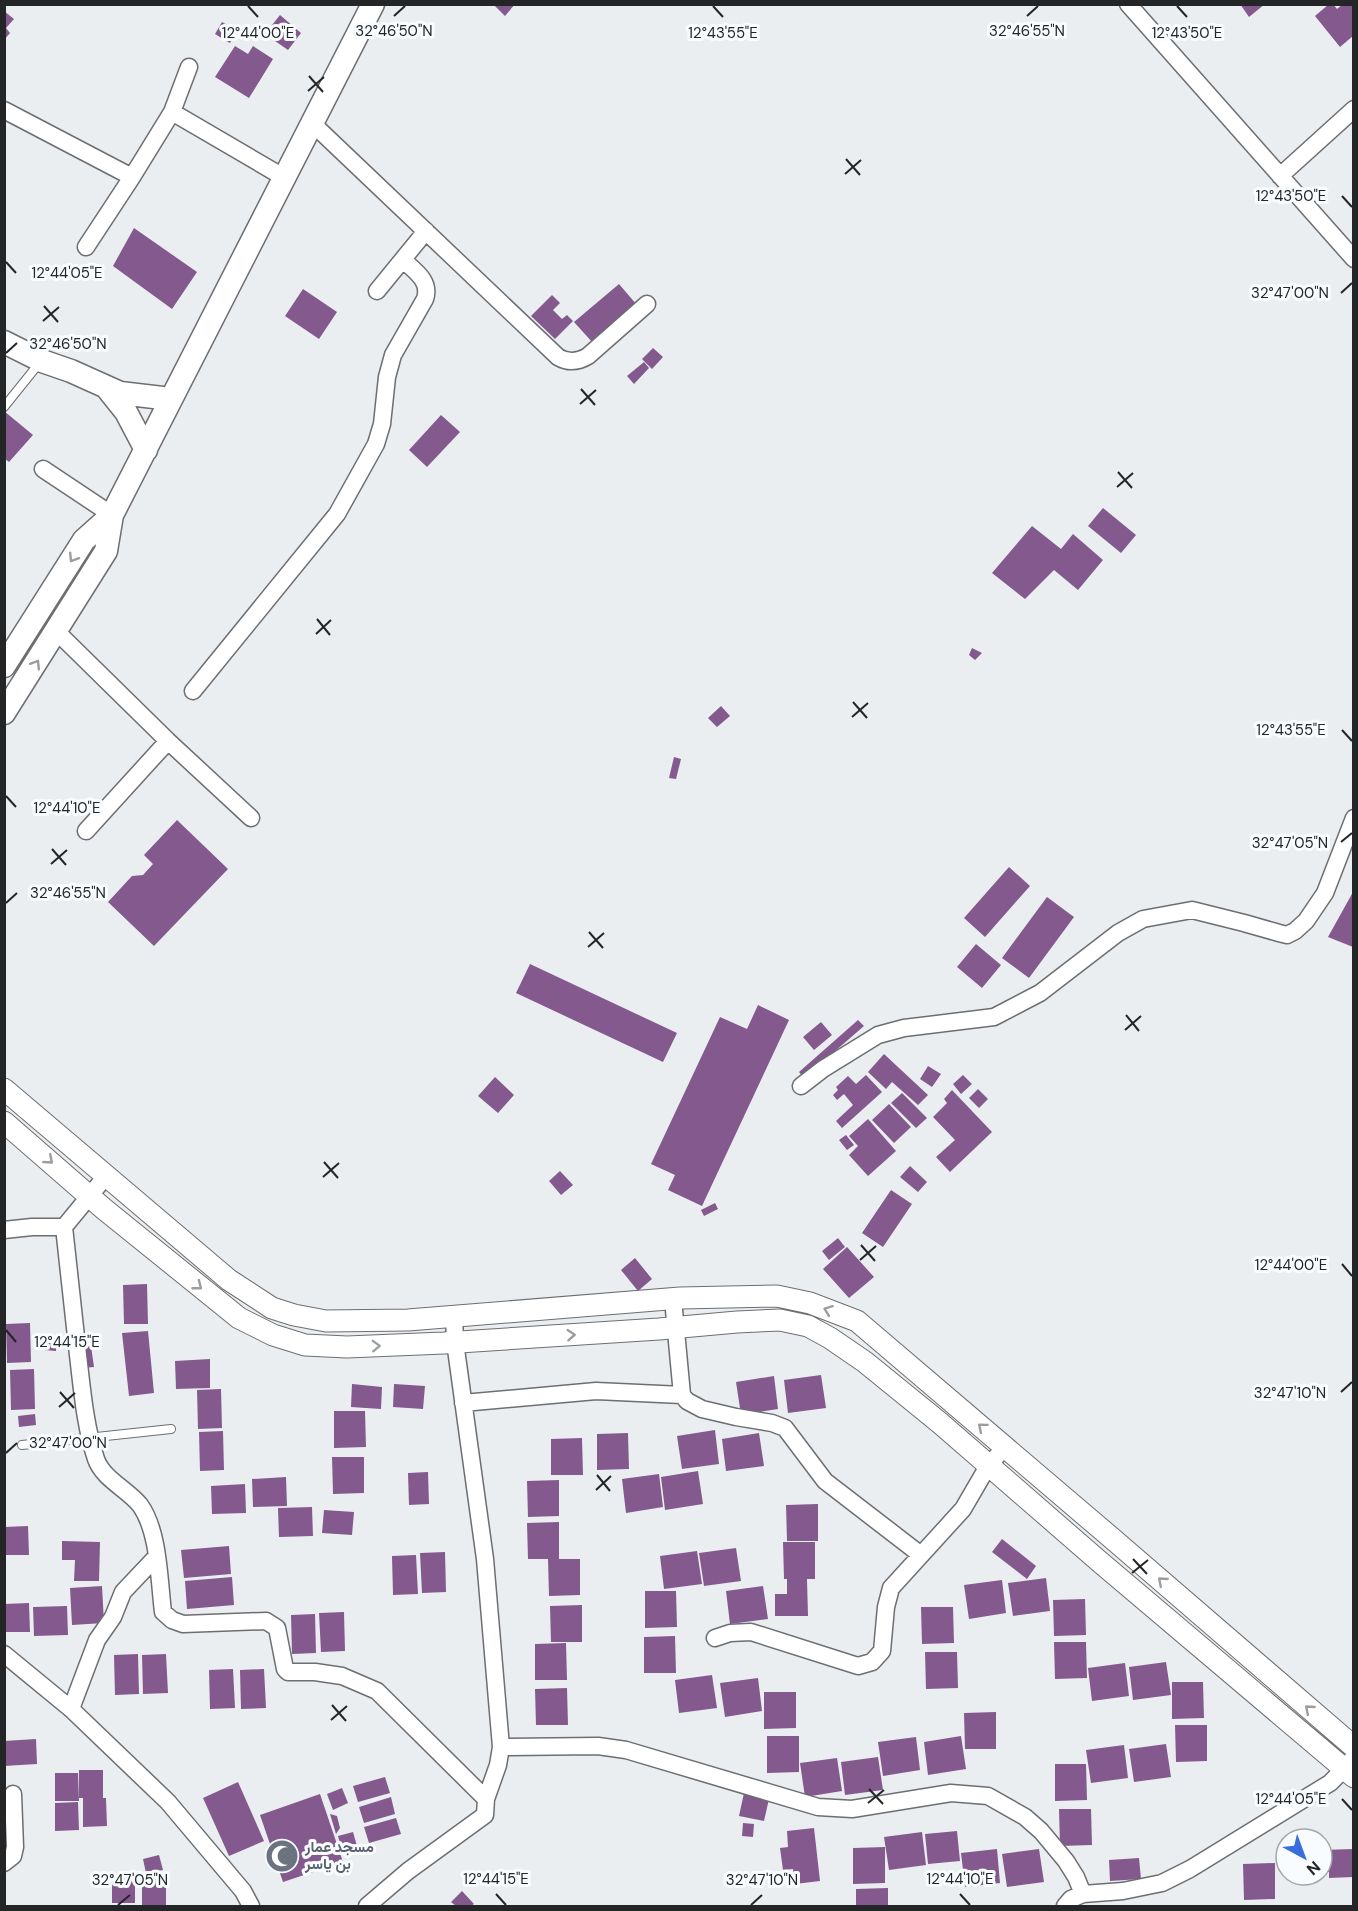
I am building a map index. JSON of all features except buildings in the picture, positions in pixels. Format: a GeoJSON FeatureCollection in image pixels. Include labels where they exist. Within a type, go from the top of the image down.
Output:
{"type":"FeatureCollection","features":[{"type":"Feature","properties":{"kind":"main road"},"geometry":{"type":"LineString","coordinates":[[4,713],[106,551],[112,515],[314,124],[373,4]]}},
{"type":"Feature","properties":{"kind":"main road"},"geometry":{"type":"LineString","coordinates":[[4,342],[42,361],[106,387],[135,396],[171,399]]}},
{"type":"Feature","properties":{"kind":"main road"},"geometry":{"type":"LineString","coordinates":[[106,387],[126,412],[146,450]]}},
{"type":"Feature","properties":{"kind":"main road"},"geometry":{"type":"LineString","coordinates":[[4,666],[84,540],[112,515]]}},
{"type":"Feature","properties":{"kind":"street"},"geometry":{"type":"LineString","coordinates":[[1128,4],[1353,259]]}},
{"type":"Feature","properties":{"kind":"street"},"geometry":{"type":"LineString","coordinates":[[86,247],[172,112],[189,67]]}},
{"type":"Feature","properties":{"kind":"street"},"geometry":{"type":"LineString","coordinates":[[4,110],[132,177]]}},
{"type":"Feature","properties":{"kind":"street"},"geometry":{"type":"LineString","coordinates":[[1280,176],[1353,110]]}},
{"type":"Feature","properties":{"kind":"street"},"geometry":{"type":"LineString","coordinates":[[172,112],[285,178]]}},
{"type":"Feature","properties":{"kind":"street"},"geometry":{"type":"LineString","coordinates":[[314,124],[563,360],[576,361],[588,356],[647,304]]}},
{"type":"Feature","properties":{"kind":"street"},"geometry":{"type":"LineString","coordinates":[[377,291],[426,231]]}},
{"type":"Feature","properties":{"kind":"street"},"geometry":{"type":"LineString","coordinates":[[193,691],[337,514],[376,444],[382,424],[387,377],[393,355],[427,292],[423,279],[403,260]]}},
{"type":"Feature","properties":{"kind":"street"},"geometry":{"type":"LineString","coordinates":[[43,469],[112,515]]}},
{"type":"Feature","properties":{"kind":"street"},"geometry":{"type":"LineString","coordinates":[[56,631],[168,741],[251,818]]}},
{"type":"Feature","properties":{"kind":"street"},"geometry":{"type":"LineString","coordinates":[[86,831],[168,741]]}},
{"type":"Feature","properties":{"kind":"street"},"geometry":{"type":"LineString","coordinates":[[801,1086],[823,1069],[878,1035],[904,1028],[994,1017],[1040,993],[1118,933],[1143,919],[1192,910],[1279,933],[1287,934],[1295,931],[1306,921],[1325,893],[1353,818]]}},
{"type":"Feature","properties":{"kind":"street"},"geometry":{"type":"LineString","coordinates":[[4,1089],[229,1280],[272,1308],[326,1321],[408,1320],[673,1299],[777,1296],[810,1303],[857,1321],[1353,1748]]}},
{"type":"Feature","properties":{"kind":"street"},"geometry":{"type":"LineString","coordinates":[[4,1122],[89,1196],[239,1318],[273,1335],[305,1345],[347,1347],[455,1342],[780,1320],[808,1326],[865,1362],[1350,1767],[1330,1783],[1191,1869],[1162,1883],[1123,1891],[1083,1894],[1071,1899],[1065,1906]]}},
{"type":"Feature","properties":{"kind":"street"},"geometry":{"type":"LineString","coordinates":[[106,1176],[64,1227],[82,1389],[90,1437],[97,1461],[105,1473],[138,1503],[144,1513],[157,1556],[163,1612],[172,1620],[183,1624],[266,1621],[277,1628],[285,1669],[288,1672],[315,1672],[342,1676],[377,1691],[486,1799]]}},
{"type":"Feature","properties":{"kind":"street"},"geometry":{"type":"LineString","coordinates":[[4,1230],[64,1227]]}},
{"type":"Feature","properties":{"kind":"street"},"geometry":{"type":"LineString","coordinates":[[673,1299],[682,1395],[687,1401],[702,1409],[772,1422],[785,1428],[825,1481],[921,1555]]}},
{"type":"Feature","properties":{"kind":"street"},"geometry":{"type":"LineString","coordinates":[[367,1906],[408,1871],[485,1815],[486,1799],[498,1765],[501,1747],[485,1559],[455,1342],[454,1316]]}},
{"type":"Feature","properties":{"kind":"street"},"geometry":{"type":"LineString","coordinates":[[463,1403],[596,1391],[682,1395]]}},
{"type":"Feature","properties":{"kind":"street"},"geometry":{"type":"LineString","coordinates":[[715,1638],[751,1632],[858,1666],[872,1662],[882,1651],[886,1607],[891,1588],[963,1509],[988,1466],[1005,1447]]}},
{"type":"Feature","properties":{"kind":"street"},"geometry":{"type":"LineString","coordinates":[[71,1709],[97,1640],[113,1617],[123,1592],[157,1556]]}},
{"type":"Feature","properties":{"kind":"street"},"geometry":{"type":"LineString","coordinates":[[4,1654],[71,1709],[168,1802],[243,1891],[251,1906]]}},
{"type":"Feature","properties":{"kind":"street"},"geometry":{"type":"LineString","coordinates":[[501,1747],[598,1746],[626,1750],[818,1807],[852,1809],[951,1793],[988,1796],[1025,1816],[1041,1831],[1066,1861],[1083,1894]]}},
{"type":"Feature","properties":{"kind":"street"},"geometry":{"type":"LineString","coordinates":[[4,1863],[13,1856],[15,1847],[13,1794]]}},
{"type":"Feature","properties":{"kind":"lane"},"geometry":{"type":"LineString","coordinates":[[4,407],[42,361]]}},
{"type":"Feature","properties":{"kind":"lane"},"geometry":{"type":"LineString","coordinates":[[22,1445],[171,1429]]}},
{"type":"Feature","properties":{"kind":"place","name":"مسجد عمار بن ياسر"},"geometry":{"type":"Point","coordinates":[282,1856]}}]}
